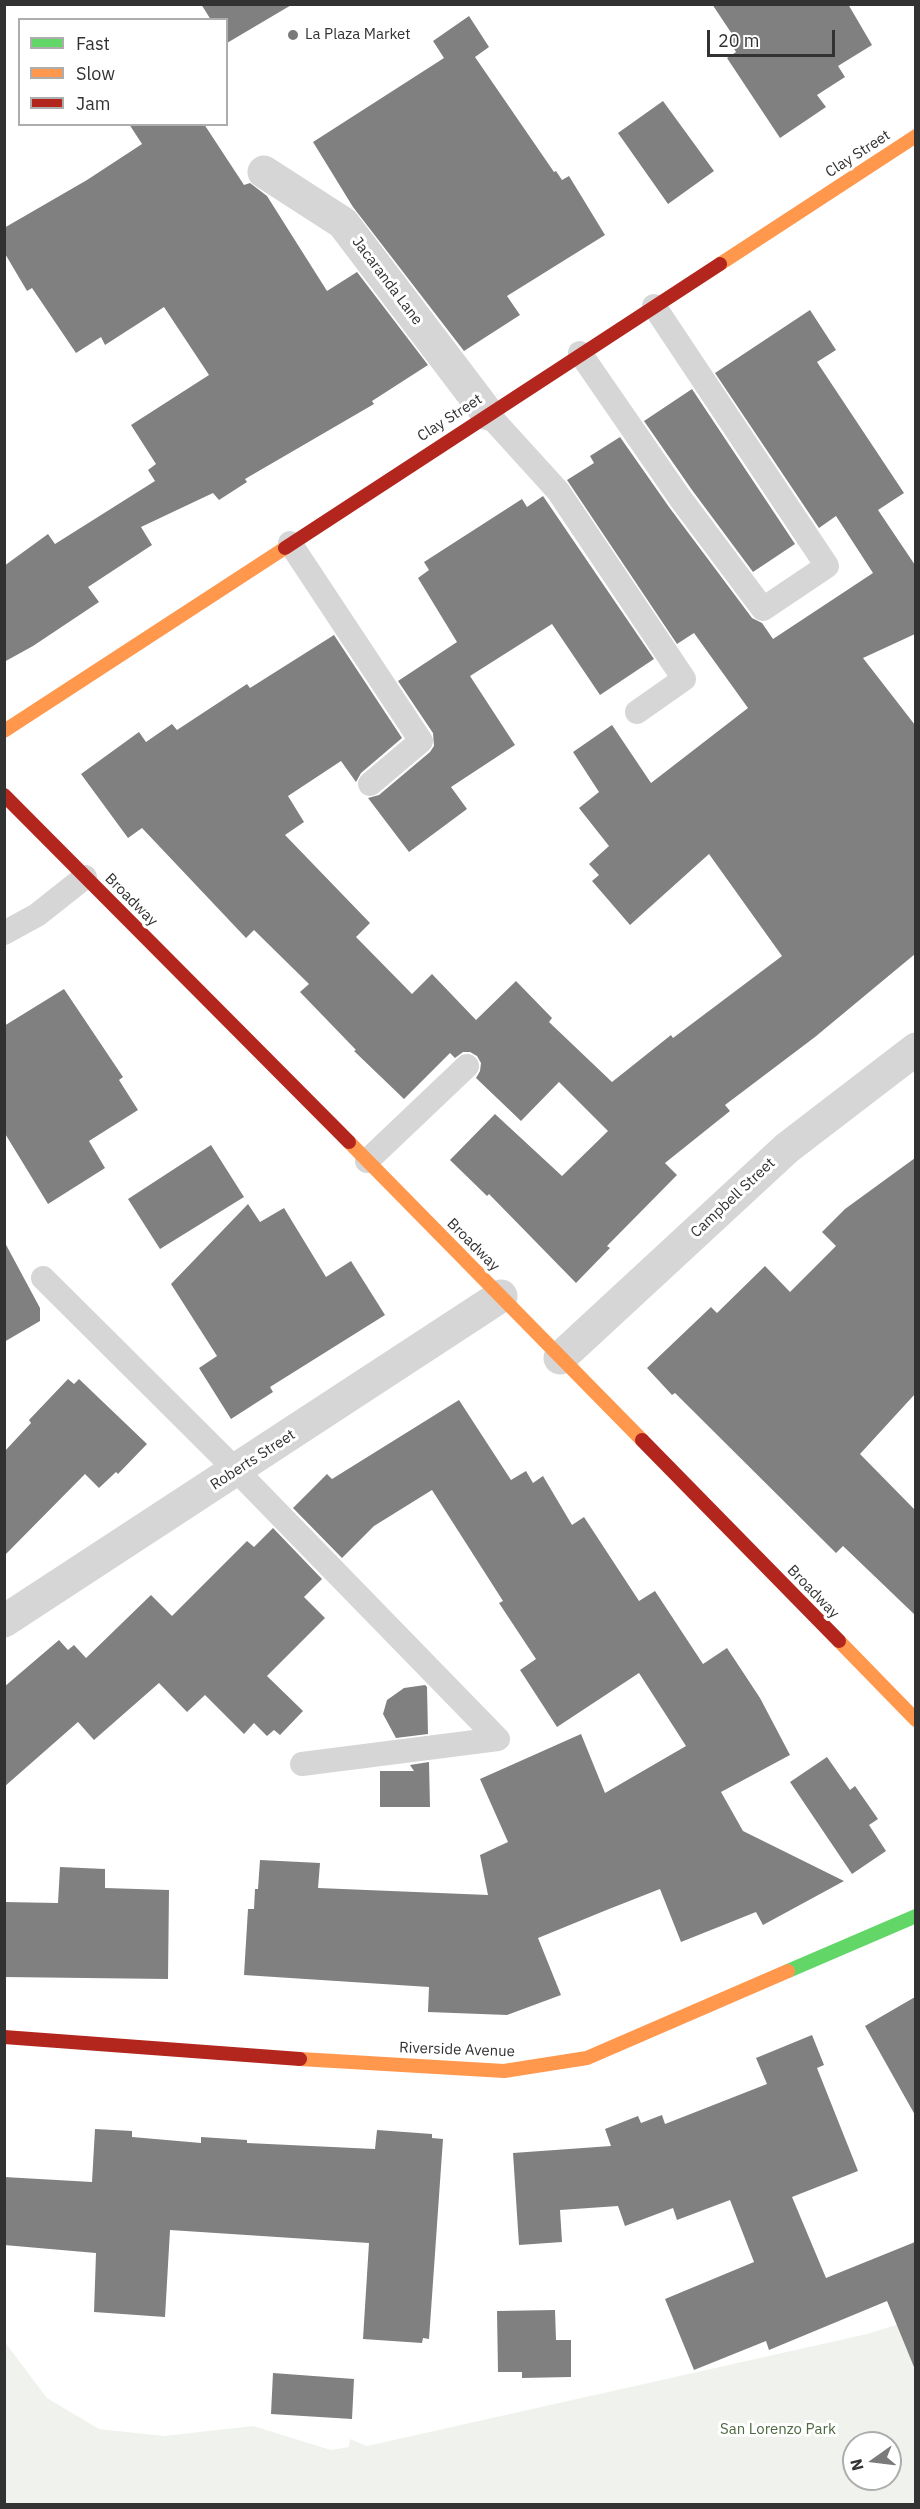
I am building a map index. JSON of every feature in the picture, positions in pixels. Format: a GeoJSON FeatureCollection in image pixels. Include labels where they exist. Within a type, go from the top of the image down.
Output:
{"type":"FeatureCollection","features":[{"type":"Feature","properties":{"kind":"street","name":"Clay Street"},"geometry":{"type":"LineString","coordinates":[[4,730],[915,136]]}},
{"type":"Feature","properties":{"kind":"street","name":"Jacaranda Lane"},"geometry":{"type":"LineString","coordinates":[[264,172],[343,223],[488,414]]}},
{"type":"Feature","properties":{"kind":"street","name":"Broadway"},"geometry":{"type":"LineString","coordinates":[[4,795],[501,1296],[915,1720]]}},
{"type":"Feature","properties":{"kind":"street","name":"Campbell Street"},"geometry":{"type":"LineString","coordinates":[[560,1358],[787,1148],[915,1049]]}},
{"type":"Feature","properties":{"kind":"street","name":"Roberts Street"},"geometry":{"type":"LineString","coordinates":[[4,1621],[237,1471],[501,1296]]}},
{"type":"Feature","properties":{"kind":"street","name":"Riverside Avenue"},"geometry":{"type":"LineString","coordinates":[[4,2037],[204,2053],[504,2071],[586,2058],[915,1916]]}},
{"type":"Feature","properties":{"kind":"lane"},"geometry":{"type":"LineString","coordinates":[[580,353],[680,498],[763,609],[827,566],[654,306]]}},
{"type":"Feature","properties":{"kind":"lane"},"geometry":{"type":"LineString","coordinates":[[488,414],[558,491],[684,679],[637,712]]}},
{"type":"Feature","properties":{"kind":"lane"},"geometry":{"type":"LineString","coordinates":[[290,543],[421,741],[370,784]]}},
{"type":"Feature","properties":{"kind":"lane"},"geometry":{"type":"LineString","coordinates":[[4,933],[36,915],[85,877]]}},
{"type":"Feature","properties":{"kind":"lane"},"geometry":{"type":"LineString","coordinates":[[367,1161],[466,1066]]}},
{"type":"Feature","properties":{"kind":"lane"},"geometry":{"type":"LineString","coordinates":[[43,1278],[237,1471],[498,1739],[302,1764]]}},
{"type":"Feature","properties":{"kind":"green space","name":"San Lorenzo Park"},"geometry":{"type":"Polygon","coordinates":[[[915,2319],[915,2504],[5,2504],[4,2341],[47,2398],[99,2429],[164,2436],[253,2426],[331,2450],[349,2447],[350,2439],[367,2446],[867,2334],[915,2319]]]}},
{"type":"Feature","properties":{"kind":"building"},"geometry":{"type":"Polygon","coordinates":[[[201,4],[293,4],[228,42],[228,18],[210,18],[201,4]]]}},
{"type":"Feature","properties":{"kind":"building"},"geometry":{"type":"Polygon","coordinates":[[[712,4],[848,4],[872,45],[838,66],[845,77],[817,95],[826,107],[780,138],[727,58],[736,52],[727,37],[732,34],[712,4]]]}},
{"type":"Feature","properties":{"kind":"building"},"geometry":{"type":"Polygon","coordinates":[[[469,16],[489,47],[475,57],[554,172],[556,171],[562,180],[569,176],[605,235],[507,296],[520,315],[464,351],[353,207],[313,142],[444,58],[433,41],[469,16]]]}},
{"type":"Feature","properties":{"kind":"building"},"geometry":{"type":"Polygon","coordinates":[[[663,101],[714,171],[668,204],[618,133],[663,101]]]}},
{"type":"Feature","properties":{"kind":"building"},"geometry":{"type":"Polygon","coordinates":[[[130,126],[205,126],[244,185],[250,183],[267,196],[327,291],[357,272],[428,365],[372,401],[374,404],[245,479],[247,482],[219,500],[213,493],[141,527],[152,545],[88,587],[99,602],[33,646],[4,662],[4,566],[48,534],[55,544],[155,481],[148,470],[156,464],[131,425],[209,375],[164,307],[105,345],[101,337],[76,353],[32,288],[27,291],[4,252],[4,228],[87,180],[142,144],[130,126]]]}},
{"type":"Feature","properties":{"kind":"building"},"geometry":{"type":"Polygon","coordinates":[[[810,310],[836,350],[817,362],[904,493],[878,510],[915,565],[915,634],[863,658],[915,725],[915,954],[815,1037],[725,1105],[730,1111],[665,1163],[677,1175],[607,1246],[610,1248],[576,1283],[489,1194],[487,1196],[450,1160],[495,1114],[562,1176],[608,1131],[559,1082],[521,1121],[476,1078],[481,1063],[477,1056],[470,1052],[463,1052],[455,1058],[450,1053],[404,1099],[354,1051],[356,1050],[300,992],[309,984],[254,930],[246,938],[142,828],[128,838],[81,774],[139,732],[146,742],[172,724],[177,730],[247,684],[250,688],[334,635],[402,738],[361,773],[356,782],[341,761],[288,796],[304,822],[285,835],[370,923],[356,937],[412,994],[432,974],[476,1020],[516,981],[552,1018],[549,1022],[612,1082],[671,1035],[673,1038],[782,956],[709,854],[630,925],[592,881],[599,875],[589,864],[609,846],[579,808],[599,792],[573,752],[612,725],[651,783],[748,708],[694,633],[677,644],[567,480],[594,463],[590,456],[620,437],[752,618],[762,623],[773,639],[873,573],[836,516],[819,528],[715,373],[810,310]]]}},
{"type":"Feature","properties":{"kind":"building"},"geometry":{"type":"Polygon","coordinates":[[[692,389],[795,544],[753,572],[644,421],[692,389]]]}},
{"type":"Feature","properties":{"kind":"building"},"geometry":{"type":"Polygon","coordinates":[[[543,496],[654,659],[600,695],[552,624],[470,676],[515,745],[451,787],[467,809],[409,852],[368,798],[379,795],[430,752],[434,746],[433,733],[398,681],[457,642],[418,578],[429,570],[424,562],[522,499],[527,507],[543,496]]]}},
{"type":"Feature","properties":{"kind":"building"},"geometry":{"type":"Polygon","coordinates":[[[64,989],[123,1077],[119,1080],[138,1110],[89,1141],[105,1168],[48,1204],[4,1132],[4,1026],[64,989]]]}},
{"type":"Feature","properties":{"kind":"building"},"geometry":{"type":"Polygon","coordinates":[[[211,1145],[244,1197],[160,1249],[128,1199],[211,1145]]]}},
{"type":"Feature","properties":{"kind":"building"},"geometry":{"type":"Polygon","coordinates":[[[915,1158],[915,1394],[860,1454],[915,1510],[915,1615],[843,1546],[836,1553],[675,1393],[672,1395],[647,1368],[711,1307],[717,1313],[765,1266],[790,1292],[836,1246],[822,1232],[845,1209],[915,1158]]]}},
{"type":"Feature","properties":{"kind":"building"},"geometry":{"type":"Polygon","coordinates":[[[248,1204],[260,1222],[284,1208],[326,1277],[351,1261],[385,1315],[270,1387],[273,1392],[231,1419],[199,1368],[217,1356],[171,1284],[248,1204]]]}},
{"type":"Feature","properties":{"kind":"building"},"geometry":{"type":"Polygon","coordinates":[[[4,1241],[40,1308],[40,1321],[4,1342],[4,1241]]]}},
{"type":"Feature","properties":{"kind":"building"},"geometry":{"type":"Polygon","coordinates":[[[68,1379],[74,1384],[79,1379],[147,1444],[118,1474],[116,1472],[99,1488],[85,1474],[4,1556],[4,1452],[31,1423],[29,1420],[68,1379]]]}},
{"type":"Feature","properties":{"kind":"building"},"geometry":{"type":"Polygon","coordinates":[[[459,1400],[511,1480],[526,1471],[533,1483],[543,1476],[572,1525],[584,1517],[639,1601],[655,1591],[703,1664],[727,1648],[760,1698],[790,1755],[721,1792],[743,1831],[844,1881],[763,1925],[756,1912],[681,1942],[660,1889],[609,1909],[538,1938],[561,1995],[507,2015],[428,2012],[429,1987],[244,1975],[248,1909],[254,1909],[260,1860],[320,1863],[318,1888],[488,1895],[480,1855],[508,1842],[480,1779],[581,1734],[605,1793],[686,1746],[639,1673],[557,1727],[520,1670],[536,1659],[499,1603],[503,1601],[432,1490],[374,1526],[342,1558],[293,1508],[327,1474],[332,1479],[459,1400]]]}},
{"type":"Feature","properties":{"kind":"building"},"geometry":{"type":"Polygon","coordinates":[[[273,1528],[322,1579],[304,1597],[325,1618],[267,1676],[303,1711],[280,1735],[274,1730],[267,1736],[254,1723],[244,1734],[205,1695],[187,1712],[159,1683],[94,1740],[78,1722],[4,1787],[4,1687],[59,1640],[68,1650],[74,1645],[86,1658],[151,1595],[172,1616],[247,1541],[254,1547],[273,1528]]]}},
{"type":"Feature","properties":{"kind":"building"},"geometry":{"type":"Polygon","coordinates":[[[425,1685],[427,1687],[428,1734],[396,1738],[383,1714],[387,1700],[404,1688],[425,1685]]]}},
{"type":"Feature","properties":{"kind":"building"},"geometry":{"type":"Polygon","coordinates":[[[827,1757],[850,1790],[855,1786],[878,1819],[869,1825],[886,1851],[852,1874],[790,1782],[827,1757]]]}},
{"type":"Feature","properties":{"kind":"building"},"geometry":{"type":"Polygon","coordinates":[[[429,1762],[430,1807],[380,1807],[380,1771],[414,1771],[410,1765],[429,1762]]]}},
{"type":"Feature","properties":{"kind":"building"},"geometry":{"type":"Polygon","coordinates":[[[60,1867],[105,1869],[105,1888],[169,1890],[168,1979],[4,1977],[4,1902],[58,1903],[60,1867]]]}},
{"type":"Feature","properties":{"kind":"building"},"geometry":{"type":"Polygon","coordinates":[[[915,1997],[915,2115],[865,2026],[915,1997]]]}},
{"type":"Feature","properties":{"kind":"building"},"geometry":{"type":"Polygon","coordinates":[[[812,2035],[824,2065],[817,2068],[858,2171],[792,2197],[826,2278],[915,2242],[914,2367],[887,2301],[769,2350],[766,2341],[694,2370],[665,2299],[754,2262],[730,2200],[677,2220],[673,2208],[625,2226],[618,2206],[560,2210],[562,2242],[519,2245],[513,2153],[611,2146],[605,2129],[638,2116],[641,2123],[662,2115],[665,2124],[767,2084],[756,2058],[812,2035]]]}},
{"type":"Feature","properties":{"kind":"building"},"geometry":{"type":"Polygon","coordinates":[[[95,2129],[132,2131],[132,2137],[201,2143],[201,2137],[247,2140],[247,2143],[375,2149],[377,2130],[432,2134],[432,2138],[443,2139],[429,2339],[423,2338],[422,2343],[363,2339],[369,2243],[170,2230],[165,2317],[94,2312],[96,2253],[4,2245],[4,2177],[92,2182],[95,2129]]]}},
{"type":"Feature","properties":{"kind":"building"},"geometry":{"type":"Polygon","coordinates":[[[555,2310],[556,2340],[571,2340],[571,2377],[522,2378],[522,2372],[498,2372],[497,2311],[555,2310]]]}},
{"type":"Feature","properties":{"kind":"building"},"geometry":{"type":"Polygon","coordinates":[[[273,2373],[354,2379],[352,2419],[271,2414],[273,2373]]]}},
{"type":"Feature","properties":{"kind":"traffic: fast"},"geometry":{"type":"LineString","coordinates":[[788,1971],[916,1916]]}},
{"type":"Feature","properties":{"kind":"traffic: slow"},"geometry":{"type":"LineString","coordinates":[[720,264],[916,136]]}},
{"type":"Feature","properties":{"kind":"traffic: slow"},"geometry":{"type":"LineString","coordinates":[[4,731],[285,548]]}},
{"type":"Feature","properties":{"kind":"traffic: slow"},"geometry":{"type":"LineString","coordinates":[[349,1142],[642,1440]]}},
{"type":"Feature","properties":{"kind":"traffic: slow"},"geometry":{"type":"LineString","coordinates":[[839,1641],[916,1720]]}},
{"type":"Feature","properties":{"kind":"traffic: slow"},"geometry":{"type":"LineString","coordinates":[[300,2059],[504,2071],[587,2058],[788,1971]]}},
{"type":"Feature","properties":{"kind":"traffic: jam"},"geometry":{"type":"LineString","coordinates":[[285,548],[720,264]]}},
{"type":"Feature","properties":{"kind":"traffic: jam"},"geometry":{"type":"LineString","coordinates":[[4,795],[349,1142]]}},
{"type":"Feature","properties":{"kind":"traffic: jam"},"geometry":{"type":"LineString","coordinates":[[642,1440],[839,1641]]}},
{"type":"Feature","properties":{"kind":"traffic: jam"},"geometry":{"type":"LineString","coordinates":[[4,2037],[300,2059]]}},
{"type":"Feature","properties":{"kind":"place","name":"La Plaza Market"},"geometry":{"type":"Point","coordinates":[293,35]}}]}
